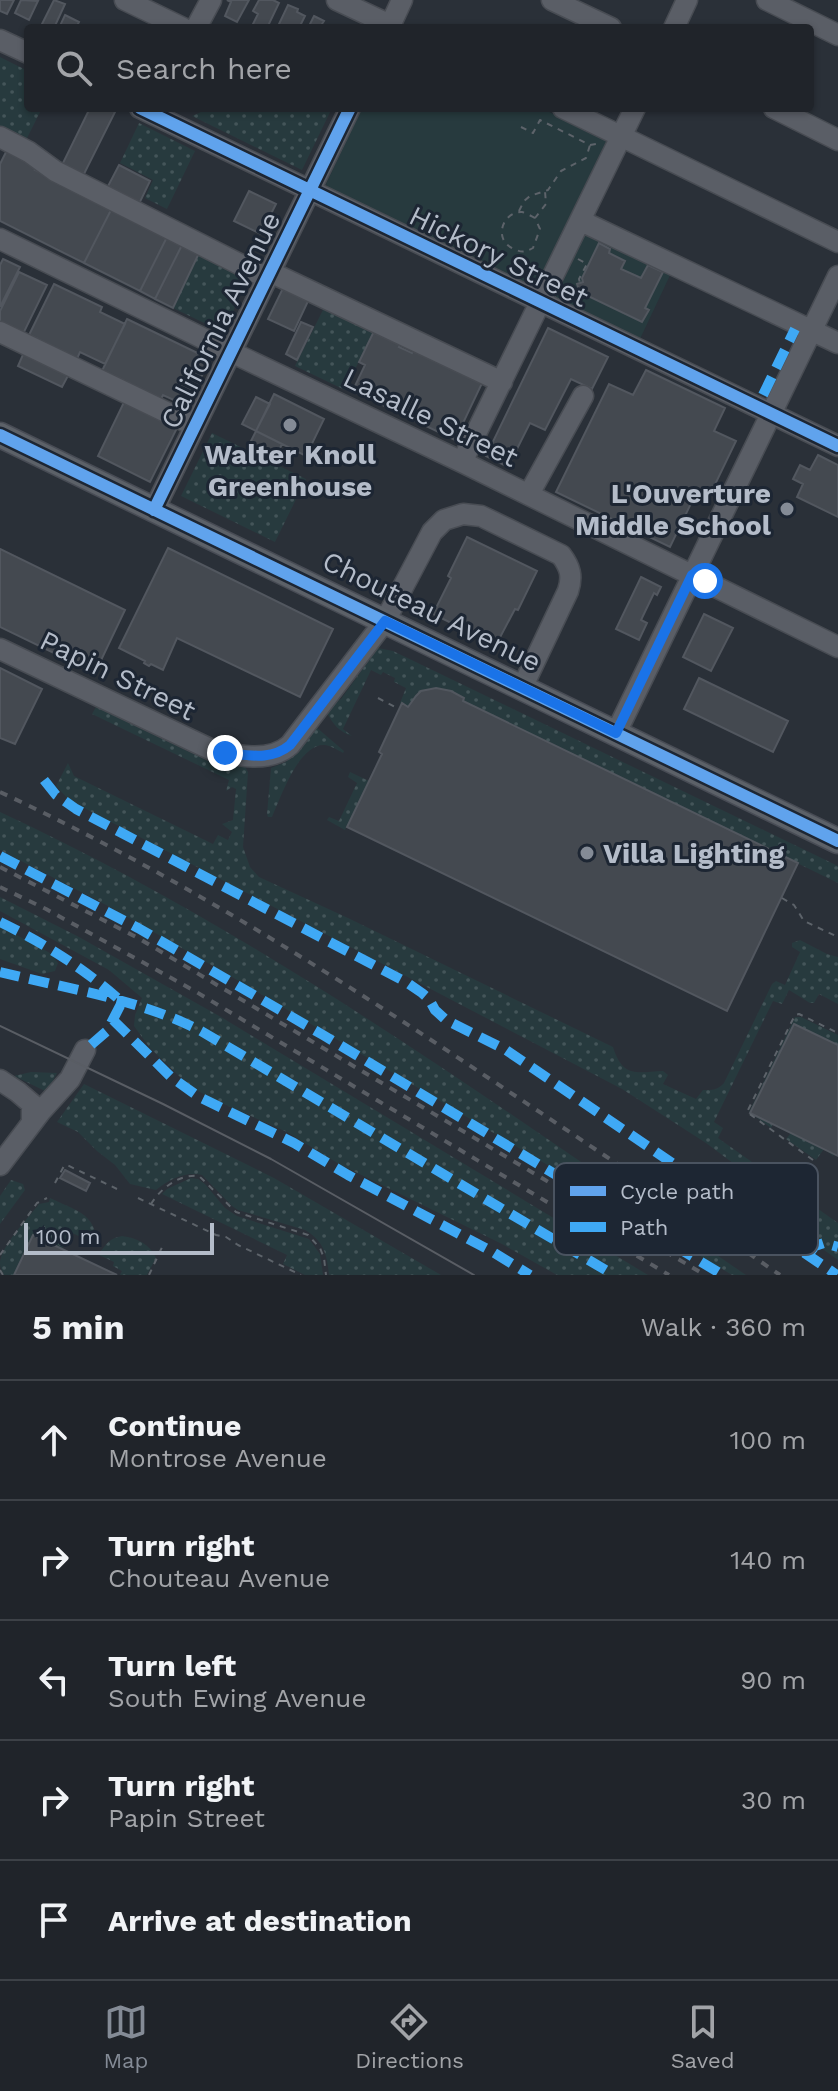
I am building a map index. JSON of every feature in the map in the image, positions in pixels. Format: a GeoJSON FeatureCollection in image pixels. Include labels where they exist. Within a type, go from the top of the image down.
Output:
{"type":"FeatureCollection","features":[{"type":"Feature","properties":{"kind":"main road","name":"Chouteau Avenue"},"geometry":{"type":"LineString","coordinates":[[0,435],[838,841]]}},
{"type":"Feature","properties":{"kind":"street"},"geometry":{"type":"LineString","coordinates":[[125,0],[175,24]]}},
{"type":"Feature","properties":{"kind":"street"},"geometry":{"type":"LineString","coordinates":[[198,24],[211,0]]}},
{"type":"Feature","properties":{"kind":"street"},"geometry":{"type":"LineString","coordinates":[[337,0],[386,24]]}},
{"type":"Feature","properties":{"kind":"street"},"geometry":{"type":"LineString","coordinates":[[391,24],[402,0]]}},
{"type":"Feature","properties":{"kind":"street"},"geometry":{"type":"LineString","coordinates":[[552,0],[603,24]]}},
{"type":"Feature","properties":{"kind":"street"},"geometry":{"type":"LineString","coordinates":[[676,24],[687,0]]}},
{"type":"Feature","properties":{"kind":"street"},"geometry":{"type":"LineString","coordinates":[[767,0],[838,35]]}},
{"type":"Feature","properties":{"kind":"street"},"geometry":{"type":"LineString","coordinates":[[0,40],[24,51]]}},
{"type":"Feature","properties":{"kind":"street","name":"Hickory Street"},"geometry":{"type":"LineString","coordinates":[[154,112],[838,446]]}},
{"type":"Feature","properties":{"kind":"street","name":"California Avenue"},"geometry":{"type":"LineString","coordinates":[[154,510],[348,112]]}},
{"type":"Feature","properties":{"kind":"street"},"geometry":{"type":"LineString","coordinates":[[569,112],[613,139],[838,242]]}},
{"type":"Feature","properties":{"kind":"street"},"geometry":{"type":"LineString","coordinates":[[462,462],[581,221],[613,139],[632,112]]}},
{"type":"Feature","properties":{"kind":"street"},"geometry":{"type":"LineString","coordinates":[[782,112],[838,140]]}},
{"type":"Feature","properties":{"kind":"street"},"geometry":{"type":"LineString","coordinates":[[0,137],[29,152],[55,171],[269,275],[502,382]]}},
{"type":"Feature","properties":{"kind":"street"},"geometry":{"type":"LineString","coordinates":[[581,221],[838,343]]}},
{"type":"Feature","properties":{"kind":"street","name":"Lasalle Street"},"geometry":{"type":"LineString","coordinates":[[0,239],[838,647]]}},
{"type":"Feature","properties":{"kind":"street"},"geometry":{"type":"LineString","coordinates":[[616,733],[838,276]]}},
{"type":"Feature","properties":{"kind":"street"},"geometry":{"type":"LineString","coordinates":[[0,332],[195,426]]}},
{"type":"Feature","properties":{"kind":"street"},"geometry":{"type":"LineString","coordinates":[[529,494],[583,396]]}},
{"type":"Feature","properties":{"kind":"street"},"geometry":{"type":"LineString","coordinates":[[385,621],[432,532],[444,520],[463,514],[481,516],[561,555],[572,580],[522,688]]}},
{"type":"Feature","properties":{"kind":"street","name":"Papin Street"},"geometry":{"type":"LineString","coordinates":[[0,649],[212,750],[274,755],[290,745],[385,621]]}},
{"type":"Feature","properties":{"kind":"street"},"geometry":{"type":"LineString","coordinates":[[0,1165],[70,1079],[85,1050]]}},
{"type":"Feature","properties":{"kind":"street"},"geometry":{"type":"LineString","coordinates":[[0,1080],[32,1104],[32,1122]]}},
{"type":"Feature","properties":{"kind":"path"},"geometry":{"type":"LineString","coordinates":[[521,127],[533,133],[540,120],[590,145],[613,139]]}},
{"type":"Feature","properties":{"kind":"path"},"geometry":{"type":"LineString","coordinates":[[519,212],[535,218],[540,229],[533,248],[525,252],[504,244],[501,231],[506,222],[519,212],[530,196],[551,186],[565,168],[586,158],[590,145]]}},
{"type":"Feature","properties":{"kind":"path"},"geometry":{"type":"LineString","coordinates":[[535,218],[546,204],[545,191]]}},
{"type":"Feature","properties":{"kind":"path"},"geometry":{"type":"LineString","coordinates":[[577,258],[587,264],[580,283]]}},
{"type":"Feature","properties":{"kind":"path"},"geometry":{"type":"LineString","coordinates":[[569,292],[579,289]]}},
{"type":"Feature","properties":{"kind":"path"},"geometry":{"type":"LineString","coordinates":[[378,698],[399,709]]}},
{"type":"Feature","properties":{"kind":"path"},"geometry":{"type":"LineString","coordinates":[[782,898],[794,905],[804,921],[838,937]]}},
{"type":"Feature","properties":{"kind":"path"},"geometry":{"type":"LineString","coordinates":[[813,1160],[747,1112],[795,1015],[799,1014],[838,1033]]}},
{"type":"Feature","properties":{"kind":"path"},"geometry":{"type":"LineString","coordinates":[[55,1183],[67,1165],[117,1189]]}},
{"type":"Feature","properties":{"kind":"path"},"geometry":{"type":"LineString","coordinates":[[151,1204],[166,1186],[184,1177],[199,1176],[236,1212],[308,1235],[320,1248],[326,1275]]}},
{"type":"Feature","properties":{"kind":"path"},"geometry":{"type":"LineString","coordinates":[[0,1255],[37,1203],[47,1198]]}},
{"type":"Feature","properties":{"kind":"path"},"geometry":{"type":"LineString","coordinates":[[138,1198],[301,1275]]}},
{"type":"Feature","properties":{"kind":"path"},"geometry":{"type":"LineString","coordinates":[[149,1275],[164,1243]]}},
{"type":"Feature","properties":{"kind":"path"},"geometry":{"type":"LineString","coordinates":[[0,1270],[3,1275]]}},
{"type":"Feature","properties":{"kind":"green space"},"geometry":{"type":"Polygon","coordinates":[[[0,57],[24,69],[24,112],[40,112],[25,142],[0,129],[0,57]]]}},
{"type":"Feature","properties":{"kind":"green space"},"geometry":{"type":"Polygon","coordinates":[[[201,112],[330,112],[302,170],[192,116],[201,112]]]}},
{"type":"Feature","properties":{"kind":"green space"},"geometry":{"type":"Polygon","coordinates":[[[360,112],[549,112],[606,142],[569,218],[673,269],[640,339],[328,188],[326,184],[360,112]]]}},
{"type":"Feature","properties":{"kind":"green space"},"geometry":{"type":"Polygon","coordinates":[[[139,123],[195,151],[167,209],[145,198],[153,180],[120,163],[139,123]]]}},
{"type":"Feature","properties":{"kind":"green space"},"geometry":{"type":"Polygon","coordinates":[[[200,251],[250,276],[223,332],[173,308],[200,251]]]}},
{"type":"Feature","properties":{"kind":"green space"},"geometry":{"type":"Polygon","coordinates":[[[327,302],[376,326],[345,390],[295,366],[327,302]]]}},
{"type":"Feature","properties":{"kind":"green space"},"geometry":{"type":"Polygon","coordinates":[[[212,433],[306,479],[275,542],[181,496],[212,433]]]}},
{"type":"Feature","properties":{"kind":"green space"},"geometry":{"type":"Polygon","coordinates":[[[378,648],[393,651],[838,866],[838,883],[447,691],[426,690],[408,707],[400,703],[406,688],[394,682],[395,678],[371,670],[343,729],[352,736],[347,734],[337,727],[327,713],[378,648]]]}},
{"type":"Feature","properties":{"kind":"green space"},"geometry":{"type":"Polygon","coordinates":[[[96,707],[210,762],[244,765],[248,772],[243,847],[250,867],[259,877],[613,1047],[627,1069],[663,1071],[668,1075],[663,1084],[696,1099],[703,1090],[715,1089],[724,1083],[772,984],[776,981],[785,985],[800,952],[792,947],[792,943],[800,940],[838,957],[838,1004],[819,994],[814,1003],[810,1003],[789,990],[782,1004],[773,1001],[714,1122],[723,1128],[718,1138],[753,1163],[733,1163],[622,1089],[69,800],[56,786],[68,763],[74,776],[213,844],[218,835],[228,840],[232,832],[222,824],[233,820],[236,789],[232,787],[226,791],[229,780],[92,714],[96,707]]]}},
{"type":"Feature","properties":{"kind":"green space"},"geometry":{"type":"Polygon","coordinates":[[[316,727],[343,753],[325,745],[307,753],[292,773],[272,817],[268,817],[271,768],[286,762],[316,727]]]}},
{"type":"Feature","properties":{"kind":"green space"},"geometry":{"type":"Polygon","coordinates":[[[350,772],[369,781],[345,830],[327,820],[329,817],[339,821],[357,783],[348,777],[350,772]]]}},
{"type":"Feature","properties":{"kind":"green space"},"geometry":{"type":"Polygon","coordinates":[[[0,812],[99,861],[290,970],[582,1163],[554,1163],[554,1169],[227,974],[108,906],[0,850],[0,812]]]}},
{"type":"Feature","properties":{"kind":"green space"},"geometry":{"type":"Polygon","coordinates":[[[0,897],[79,937],[221,1017],[554,1218],[554,1255],[615,1255],[648,1275],[557,1275],[502,1244],[339,1164],[287,1132],[198,1091],[150,1048],[134,1026],[142,998],[109,970],[0,911],[0,897]]]}},
{"type":"Feature","properties":{"kind":"green space"},"geometry":{"type":"Polygon","coordinates":[[[0,926],[50,953],[58,963],[55,971],[42,974],[0,959],[0,926]]]}},
{"type":"Feature","properties":{"kind":"green space"},"geometry":{"type":"Polygon","coordinates":[[[795,1017],[838,1035],[838,1045],[794,1024],[750,1113],[795,1017]]]}},
{"type":"Feature","properties":{"kind":"green space"},"geometry":{"type":"Polygon","coordinates":[[[31,1072],[57,1073],[47,1092],[14,1076],[31,1072]]]}},
{"type":"Feature","properties":{"kind":"green space"},"geometry":{"type":"Polygon","coordinates":[[[84,1084],[274,1178],[441,1275],[329,1275],[323,1249],[311,1234],[238,1210],[202,1175],[178,1177],[156,1190],[130,1184],[115,1165],[78,1132],[57,1122],[84,1084]]]}},
{"type":"Feature","properties":{"kind":"green space"},"geometry":{"type":"Polygon","coordinates":[[[751,1114],[773,1124],[771,1128],[751,1114]]]}},
{"type":"Feature","properties":{"kind":"green space"},"geometry":{"type":"Polygon","coordinates":[[[791,1133],[824,1149],[816,1160],[786,1139],[791,1133]]]}},
{"type":"Feature","properties":{"kind":"green space"},"geometry":{"type":"Polygon","coordinates":[[[191,1178],[205,1184],[225,1208],[237,1216],[309,1239],[320,1254],[323,1275],[305,1275],[283,1264],[287,1255],[162,1194],[191,1178]]]}},
{"type":"Feature","properties":{"kind":"green space"},"geometry":{"type":"Polygon","coordinates":[[[11,1180],[23,1184],[25,1190],[0,1224],[0,1196],[11,1180]]]}},
{"type":"Feature","properties":{"kind":"green space"},"geometry":{"type":"Polygon","coordinates":[[[50,1198],[88,1219],[93,1225],[96,1244],[70,1232],[62,1249],[34,1235],[14,1275],[4,1275],[0,1263],[5,1249],[39,1204],[49,1202],[50,1198]]]}},
{"type":"Feature","properties":{"kind":"green space"},"geometry":{"type":"Polygon","coordinates":[[[818,1209],[838,1223],[838,1260],[818,1246],[818,1209]]]}},
{"type":"Feature","properties":{"kind":"green space"},"geometry":{"type":"Polygon","coordinates":[[[122,1236],[142,1242],[153,1253],[156,1258],[147,1275],[120,1275],[122,1271],[113,1266],[114,1262],[99,1255],[108,1242],[122,1236]]]}},
{"type":"Feature","properties":{"kind":"green space"},"geometry":{"type":"Polygon","coordinates":[[[698,1255],[717,1255],[746,1275],[732,1275],[698,1255]]]}},
{"type":"Feature","properties":{"kind":"building"},"geometry":{"type":"Polygon","coordinates":[[[0,0],[14,0],[7,14],[0,11],[0,0]]]}},
{"type":"Feature","properties":{"kind":"building"},"geometry":{"type":"Polygon","coordinates":[[[21,0],[38,1],[29,20],[15,13],[21,0]]]}},
{"type":"Feature","properties":{"kind":"building"},"geometry":{"type":"Polygon","coordinates":[[[54,0],[65,4],[56,24],[42,24],[54,0]]]}},
{"type":"Feature","properties":{"kind":"building"},"geometry":{"type":"Polygon","coordinates":[[[227,0],[249,0],[237,22],[225,16],[231,2],[227,0]]]}},
{"type":"Feature","properties":{"kind":"building"},"geometry":{"type":"Polygon","coordinates":[[[259,0],[279,3],[269,24],[253,24],[258,14],[253,11],[259,0]]]}},
{"type":"Feature","properties":{"kind":"building"},"geometry":{"type":"Polygon","coordinates":[[[288,5],[305,16],[301,24],[279,24],[288,5]]]}},
{"type":"Feature","properties":{"kind":"building"},"geometry":{"type":"Polygon","coordinates":[[[65,15],[79,22],[78,24],[61,24],[65,15]]]}},
{"type":"Feature","properties":{"kind":"building"},"geometry":{"type":"Polygon","coordinates":[[[314,16],[324,21],[322,24],[310,24],[314,16]]]}},
{"type":"Feature","properties":{"kind":"building"},"geometry":{"type":"Polygon","coordinates":[[[88,112],[115,112],[82,178],[61,167],[88,112]]]}},
{"type":"Feature","properties":{"kind":"building"},"geometry":{"type":"Polygon","coordinates":[[[7,150],[38,166],[35,170],[112,208],[84,263],[0,221],[0,164],[7,150]]]}},
{"type":"Feature","properties":{"kind":"building"},"geometry":{"type":"Polygon","coordinates":[[[119,165],[150,181],[138,206],[106,190],[119,165]]]}},
{"type":"Feature","properties":{"kind":"building"},"geometry":{"type":"Polygon","coordinates":[[[249,191],[276,204],[261,234],[234,221],[249,191]]]}},
{"type":"Feature","properties":{"kind":"building"},"geometry":{"type":"Polygon","coordinates":[[[112,208],[168,235],[140,291],[84,263],[112,208]]]}},
{"type":"Feature","properties":{"kind":"building"},"geometry":{"type":"Polygon","coordinates":[[[168,235],[183,243],[155,299],[140,291],[168,235]]]}},
{"type":"Feature","properties":{"kind":"building"},"geometry":{"type":"Polygon","coordinates":[[[183,243],[200,251],[173,308],[155,299],[183,243]]]}},
{"type":"Feature","properties":{"kind":"building"},"geometry":{"type":"Polygon","coordinates":[[[599,243],[610,249],[609,253],[625,261],[621,269],[641,278],[648,265],[663,272],[645,308],[649,310],[642,322],[588,296],[586,292],[580,293],[577,284],[583,282],[582,278],[599,243]]]}},
{"type":"Feature","properties":{"kind":"building"},"geometry":{"type":"Polygon","coordinates":[[[3,259],[20,267],[0,307],[0,265],[3,259]]]}},
{"type":"Feature","properties":{"kind":"building"},"geometry":{"type":"Polygon","coordinates":[[[19,272],[47,285],[22,336],[0,325],[0,311],[19,272]]]}},
{"type":"Feature","properties":{"kind":"building"},"geometry":{"type":"Polygon","coordinates":[[[54,284],[102,307],[100,312],[125,324],[105,364],[80,352],[76,361],[29,335],[54,284]]]}},
{"type":"Feature","properties":{"kind":"building"},"geometry":{"type":"Polygon","coordinates":[[[285,284],[310,297],[294,331],[268,319],[285,284]]]}},
{"type":"Feature","properties":{"kind":"building"},"geometry":{"type":"Polygon","coordinates":[[[127,319],[210,359],[187,406],[163,395],[159,403],[100,375],[127,319]]]}},
{"type":"Feature","properties":{"kind":"building"},"geometry":{"type":"Polygon","coordinates":[[[301,322],[313,327],[297,360],[286,354],[301,322]]]}},
{"type":"Feature","properties":{"kind":"building"},"geometry":{"type":"Polygon","coordinates":[[[376,327],[403,340],[399,347],[412,353],[416,346],[484,379],[455,440],[374,401],[375,398],[354,388],[365,365],[359,362],[376,327]]]}},
{"type":"Feature","properties":{"kind":"building"},"geometry":{"type":"Polygon","coordinates":[[[548,328],[608,357],[592,389],[571,379],[545,430],[530,423],[508,467],[486,456],[548,328]]]}},
{"type":"Feature","properties":{"kind":"building"},"geometry":{"type":"Polygon","coordinates":[[[25,350],[70,372],[62,387],[18,366],[25,350]]]}},
{"type":"Feature","properties":{"kind":"building"},"geometry":{"type":"Polygon","coordinates":[[[646,370],[725,408],[714,431],[736,441],[709,497],[697,491],[670,547],[556,492],[609,384],[633,395],[646,370]]]}},
{"type":"Feature","properties":{"kind":"building","name":"Walter Knoll Greenhouse"},"geometry":{"type":"Polygon","coordinates":[[[274,394],[324,419],[306,456],[256,431],[274,394]]]}},
{"type":"Feature","properties":{"kind":"building"},"geometry":{"type":"Polygon","coordinates":[[[256,397],[270,404],[256,431],[242,424],[256,397]]]}},
{"type":"Feature","properties":{"kind":"building"},"geometry":{"type":"Polygon","coordinates":[[[126,398],[179,424],[150,482],[98,456],[126,398]]]}},
{"type":"Feature","properties":{"kind":"building"},"geometry":{"type":"Polygon","coordinates":[[[256,431],[282,444],[274,461],[250,449],[256,431]]]}},
{"type":"Feature","properties":{"kind":"building","name":"L'Ouverture Middle School"},"geometry":{"type":"Polygon","coordinates":[[[818,455],[838,465],[838,517],[797,497],[803,484],[793,479],[800,465],[810,470],[818,455]]]}},
{"type":"Feature","properties":{"kind":"building"},"geometry":{"type":"Polygon","coordinates":[[[467,537],[537,571],[496,645],[433,614],[467,537]]]}},
{"type":"Feature","properties":{"kind":"building"},"geometry":{"type":"Polygon","coordinates":[[[168,548],[333,629],[300,697],[177,638],[163,670],[151,664],[149,666],[119,648],[168,548]]]}},
{"type":"Feature","properties":{"kind":"building"},"geometry":{"type":"Polygon","coordinates":[[[0,549],[125,610],[95,673],[0,627],[0,549]]]}},
{"type":"Feature","properties":{"kind":"building"},"geometry":{"type":"Polygon","coordinates":[[[641,577],[661,587],[657,595],[654,593],[641,620],[647,623],[639,640],[616,629],[641,577]]]}},
{"type":"Feature","properties":{"kind":"building"},"geometry":{"type":"Polygon","coordinates":[[[704,614],[733,628],[711,671],[683,657],[704,614]]]}},
{"type":"Feature","properties":{"kind":"building"},"geometry":{"type":"Polygon","coordinates":[[[0,668],[42,689],[15,744],[0,738],[0,668]]]}},
{"type":"Feature","properties":{"kind":"building"},"geometry":{"type":"Polygon","coordinates":[[[699,678],[788,721],[773,752],[684,709],[699,678]]]}},
{"type":"Feature","properties":{"kind":"building","name":"Villa Lighting"},"geometry":{"type":"Polygon","coordinates":[[[436,688],[451,691],[464,698],[463,701],[798,863],[727,1011],[347,827],[402,703],[408,707],[421,691],[436,688]]]}},
{"type":"Feature","properties":{"kind":"building"},"geometry":{"type":"Polygon","coordinates":[[[794,1024],[838,1045],[838,1156],[750,1113],[794,1024]]]}},
{"type":"Feature","properties":{"kind":"building"},"geometry":{"type":"Polygon","coordinates":[[[65,1170],[90,1183],[86,1191],[60,1178],[65,1170]]]}},
{"type":"Feature","properties":{"kind":"building"},"geometry":{"type":"Polygon","coordinates":[[[33,1235],[62,1249],[117,1275],[14,1275],[33,1235]]]}},
{"type":"Feature","properties":{"kind":"tram line"},"geometry":{"type":"LineString","coordinates":[[0,1026],[271,1159],[474,1275]]}},
{"type":"Feature","properties":{"kind":"railway"},"geometry":{"type":"LineString","coordinates":[[0,792],[131,858],[321,969],[615,1163]]}},
{"type":"Feature","properties":{"kind":"railway"},"geometry":{"type":"LineString","coordinates":[[0,867],[138,938],[554,1185]]}},
{"type":"Feature","properties":{"kind":"railway"},"geometry":{"type":"LineString","coordinates":[[0,887],[193,990],[554,1206]]}},
{"type":"Feature","properties":{"kind":"railway"},"geometry":{"type":"LineString","coordinates":[[636,1255],[669,1275]]}},
{"type":"Feature","properties":{"kind":"railway"},"geometry":{"type":"LineString","coordinates":[[671,1255],[705,1275]]}},
{"type":"Feature","properties":{"kind":"railway"},"geometry":{"type":"LineString","coordinates":[[751,1255],[780,1275]]}},
{"type":"Feature","properties":{"kind":"marked path"},"geometry":{"type":"LineString","coordinates":[[763,395],[795,329]]}},
{"type":"Feature","properties":{"kind":"marked path"},"geometry":{"type":"LineString","coordinates":[[44,780],[56,795],[76,809],[406,982],[429,999],[446,1020],[506,1050],[672,1163]]}},
{"type":"Feature","properties":{"kind":"marked path"},"geometry":{"type":"LineString","coordinates":[[0,856],[138,928],[554,1174]]}},
{"type":"Feature","properties":{"kind":"marked path"},"geometry":{"type":"LineString","coordinates":[[0,922],[64,958],[122,1002],[107,1031],[85,1050]]}},
{"type":"Feature","properties":{"kind":"marked path"},"geometry":{"type":"LineString","coordinates":[[0,972],[128,1003],[201,1031],[554,1240]]}},
{"type":"Feature","properties":{"kind":"marked path"},"geometry":{"type":"LineString","coordinates":[[113,1020],[171,1077],[199,1097],[294,1143],[530,1275]]}},
{"type":"Feature","properties":{"kind":"marked path"},"geometry":{"type":"LineString","coordinates":[[818,1245],[824,1243],[838,1247]]}},
{"type":"Feature","properties":{"kind":"marked path"},"geometry":{"type":"LineString","coordinates":[[580,1255],[614,1275]]}},
{"type":"Feature","properties":{"kind":"marked path"},"geometry":{"type":"LineString","coordinates":[[690,1255],[723,1275]]}},
{"type":"Feature","properties":{"kind":"marked path"},"geometry":{"type":"LineString","coordinates":[[808,1255],[837,1275]]}},
{"type":"Feature","properties":{"kind":"cycle path"},"geometry":{"type":"LineString","coordinates":[[148,112],[838,446]]}},
{"type":"Feature","properties":{"kind":"cycle path"},"geometry":{"type":"LineString","coordinates":[[154,510],[348,112]]}},
{"type":"Feature","properties":{"kind":"cycle path"},"geometry":{"type":"LineString","coordinates":[[0,435],[838,841]]}},
{"type":"Feature","properties":{"kind":"place","name":"Walter Knoll Greenhouse"},"geometry":{"type":"Point","coordinates":[290,425]}},
{"type":"Feature","properties":{"kind":"place","name":"L'Ouverture Middle School"},"geometry":{"type":"Point","coordinates":[787,509]}},
{"type":"Feature","properties":{"kind":"place","name":"Villa Lighting"},"geometry":{"type":"Point","coordinates":[587,853]}},
{"type":"Feature","properties":{"kind":"route"},"geometry":{"type":"LineString","coordinates":[[225,753],[265,756],[282,752],[385,621],[616,733],[692,575],[705,581]]}}]}
